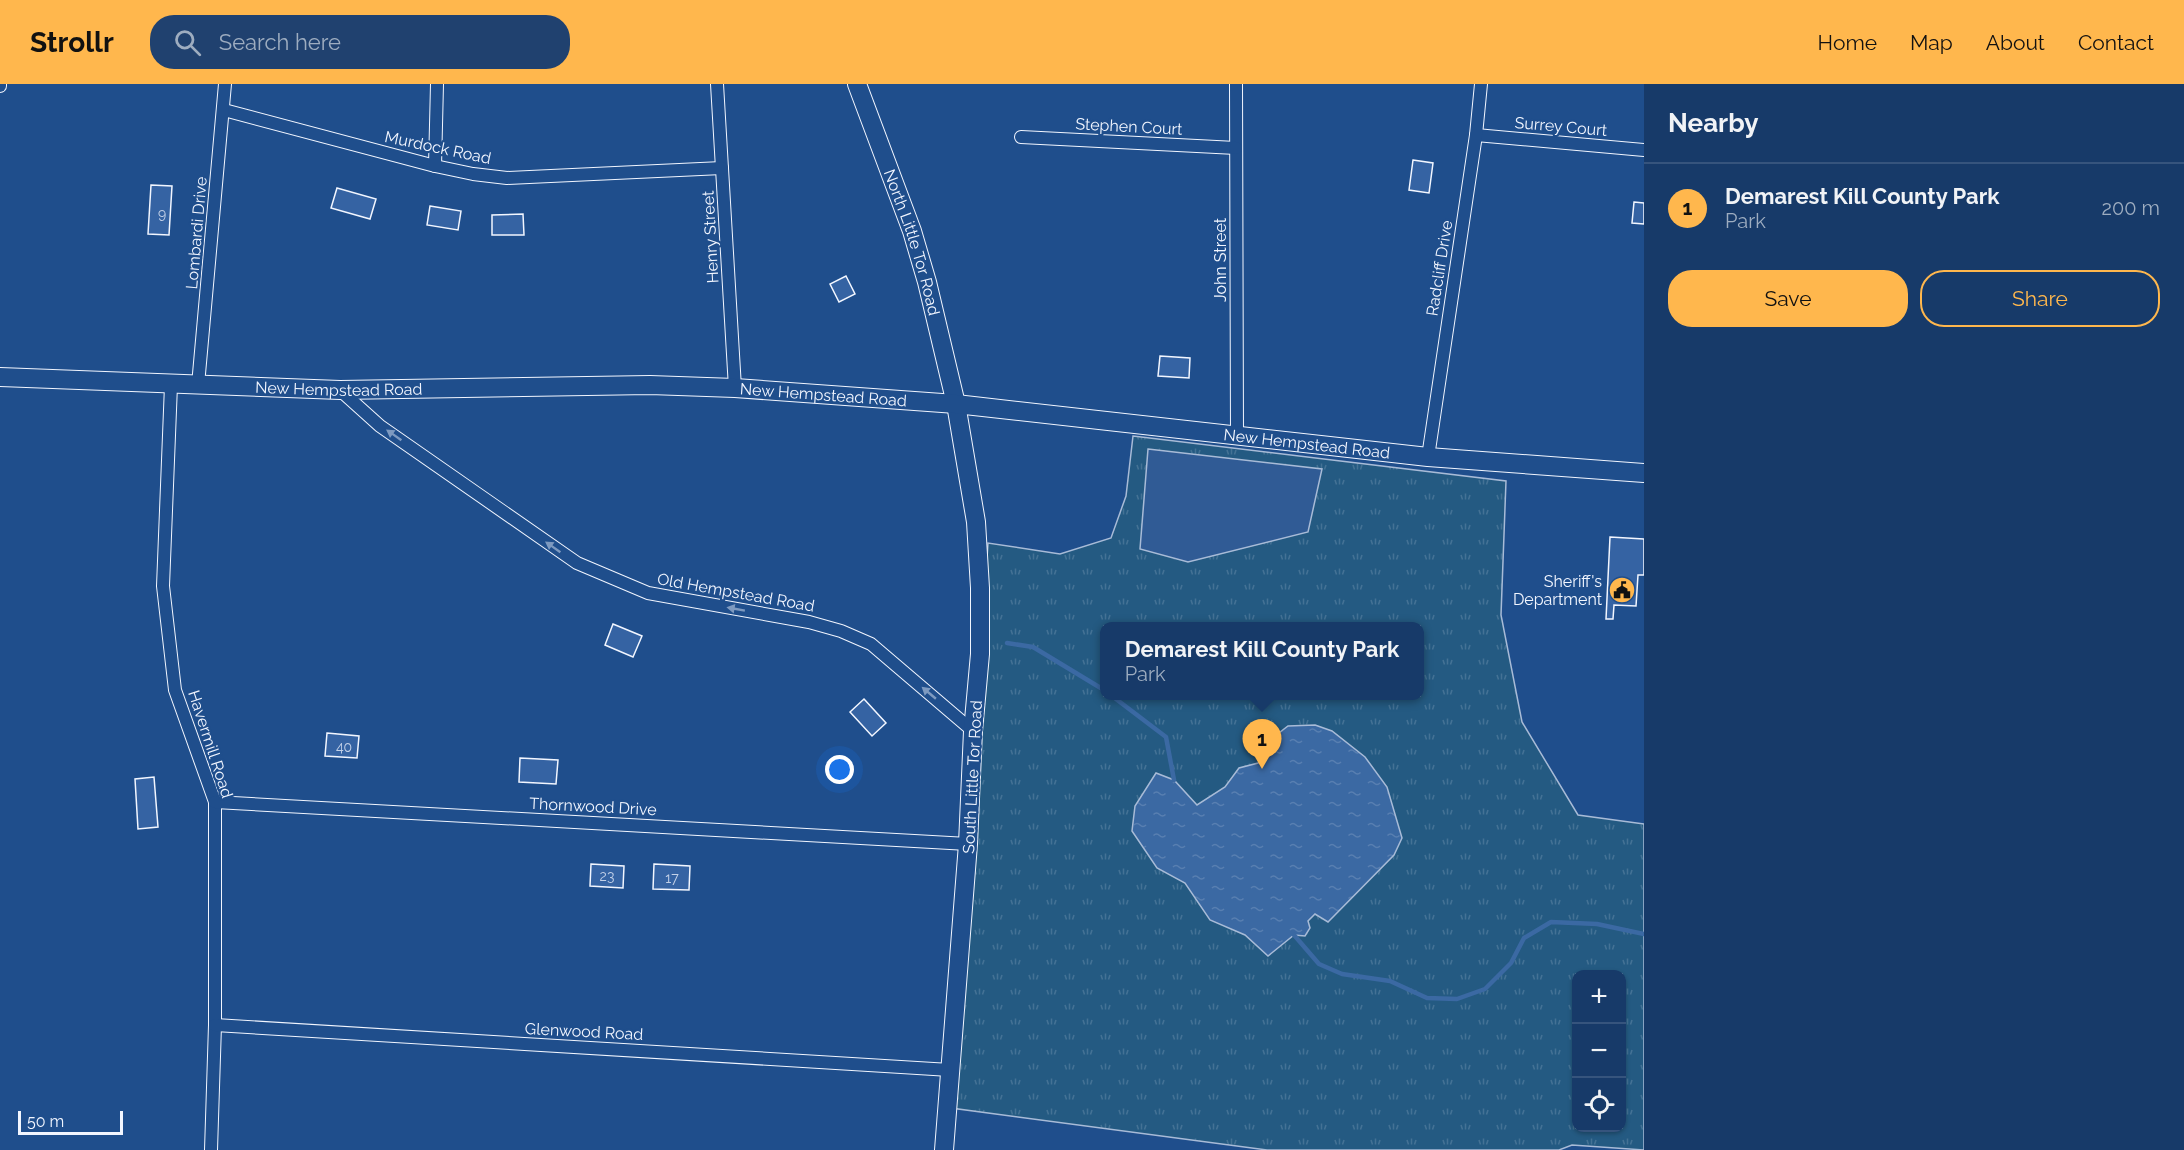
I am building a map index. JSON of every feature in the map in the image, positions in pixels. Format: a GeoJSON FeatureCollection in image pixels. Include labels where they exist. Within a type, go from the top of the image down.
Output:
{"type":"FeatureCollection","features":[{"type":"Feature","properties":{"kind":"street","name":"Lombardi Drive"},"geometry":{"type":"LineString","coordinates":[[198,385],[225,84]]}},
{"type":"Feature","properties":{"kind":"street"},"geometry":{"type":"LineString","coordinates":[[435,166],[437,84]]}},
{"type":"Feature","properties":{"kind":"street","name":"Henry Street"},"geometry":{"type":"LineString","coordinates":[[717,84],[735,388]]}},
{"type":"Feature","properties":{"kind":"street","name":"North Little Tor Road"},"geometry":{"type":"LineString","coordinates":[[857,84],[912,231],[941,336],[956,404]]}},
{"type":"Feature","properties":{"kind":"street","name":"John Street"},"geometry":{"type":"LineString","coordinates":[[1236,84],[1237,436]]}},
{"type":"Feature","properties":{"kind":"street","name":"Radcliff Drive"},"geometry":{"type":"LineString","coordinates":[[1428,457],[1476,135],[1481,84]]}},
{"type":"Feature","properties":{"kind":"street","name":"Murdock Road"},"geometry":{"type":"LineString","coordinates":[[224,110],[473,174],[507,177],[722,168]]}},
{"type":"Feature","properties":{"kind":"street","name":"Surrey Court"},"geometry":{"type":"LineString","coordinates":[[1476,135],[1644,150]]}},
{"type":"Feature","properties":{"kind":"street","name":"Stephen Court"},"geometry":{"type":"LineString","coordinates":[[1021,137],[1236,148]]}},
{"type":"Feature","properties":{"kind":"street","name":"New Hempstead Road"},"geometry":{"type":"LineString","coordinates":[[0,376],[171,385],[340,390],[650,385],[735,388],[956,404],[1428,457],[1644,474]]}},
{"type":"Feature","properties":{"kind":"street","name":"Havermill Road"},"geometry":{"type":"LineString","coordinates":[[171,385],[165,598],[175,690],[215,802],[215,1025],[211,1150]]}},
{"type":"Feature","properties":{"kind":"street","name":"Old Hempstead Road"},"geometry":{"type":"LineString","coordinates":[[340,390],[380,426],[577,563],[648,593],[809,622],[841,631],[872,644],[973,731]]}},
{"type":"Feature","properties":{"kind":"street","name":"South Little Tor Road"},"geometry":{"type":"LineString","coordinates":[[944,1150],[980,654],[980,588],[976,522],[956,404]]}},
{"type":"Feature","properties":{"kind":"street","name":"Thornwood Drive"},"geometry":{"type":"LineString","coordinates":[[215,802],[968,844]]}},
{"type":"Feature","properties":{"kind":"street","name":"Glenwood Road"},"geometry":{"type":"LineString","coordinates":[[215,1025],[950,1070]]}},
{"type":"Feature","properties":{"kind":"green space"},"geometry":{"type":"Polygon","coordinates":[[[1133,436],[1506,481],[1501,615],[1522,722],[1578,815],[1644,824],[1644,1150],[1572,1145],[1559,1150],[1267,1150],[951,1108],[988,543],[1060,554],[1111,538],[1126,496],[1133,436]]]}},
{"type":"Feature","properties":{"kind":"shaded area"},"geometry":{"type":"Polygon","coordinates":[[[1148,449],[1322,469],[1308,532],[1188,562],[1140,549],[1148,449]]]}},
{"type":"Feature","properties":{"kind":"water"},"geometry":{"type":"Polygon","coordinates":[[[1315,725],[1332,731],[1365,757],[1387,787],[1402,838],[1394,855],[1328,922],[1315,914],[1308,921],[1310,928],[1305,936],[1294,935],[1268,956],[1245,935],[1210,920],[1185,883],[1157,868],[1132,831],[1135,806],[1156,773],[1174,780],[1197,805],[1225,787],[1239,768],[1258,763],[1275,736],[1288,726],[1315,725]]]}},
{"type":"Feature","properties":{"kind":"building"},"geometry":{"type":"Polygon","coordinates":[[[1413,160],[1433,163],[1429,193],[1409,190],[1413,160]]]}},
{"type":"Feature","properties":{"kind":"building"},"geometry":{"type":"Polygon","coordinates":[[[151,185],[172,186],[169,235],[148,234],[151,185]]]}},
{"type":"Feature","properties":{"kind":"building"},"geometry":{"type":"Polygon","coordinates":[[[337,188],[376,199],[370,219],[331,208],[337,188]]]}},
{"type":"Feature","properties":{"kind":"building"},"geometry":{"type":"Polygon","coordinates":[[[1634,202],[1644,203],[1644,224],[1632,223],[1634,202]]]}},
{"type":"Feature","properties":{"kind":"building"},"geometry":{"type":"Polygon","coordinates":[[[430,206],[461,211],[458,230],[427,225],[430,206]]]}},
{"type":"Feature","properties":{"kind":"building"},"geometry":{"type":"Polygon","coordinates":[[[523,214],[524,235],[492,235],[492,215],[523,214]]]}},
{"type":"Feature","properties":{"kind":"building"},"geometry":{"type":"Polygon","coordinates":[[[846,276],[855,294],[839,302],[830,284],[846,276]]]}},
{"type":"Feature","properties":{"kind":"building"},"geometry":{"type":"Polygon","coordinates":[[[1160,356],[1190,358],[1189,378],[1158,376],[1160,356]]]}},
{"type":"Feature","properties":{"kind":"building","name":"Sheriff's Department"},"geometry":{"type":"Polygon","coordinates":[[[1610,537],[1644,539],[1644,575],[1638,575],[1636,606],[1614,605],[1613,619],[1606,619],[1610,537]]]}},
{"type":"Feature","properties":{"kind":"building"},"geometry":{"type":"Polygon","coordinates":[[[613,624],[642,636],[633,657],[605,645],[613,624]]]}},
{"type":"Feature","properties":{"kind":"building"},"geometry":{"type":"Polygon","coordinates":[[[864,699],[886,723],[872,736],[850,712],[864,699]]]}},
{"type":"Feature","properties":{"kind":"building"},"geometry":{"type":"Polygon","coordinates":[[[327,733],[359,736],[357,758],[325,756],[327,733]]]}},
{"type":"Feature","properties":{"kind":"building"},"geometry":{"type":"Polygon","coordinates":[[[520,758],[558,760],[556,784],[519,782],[520,758]]]}},
{"type":"Feature","properties":{"kind":"building"},"geometry":{"type":"Polygon","coordinates":[[[154,777],[158,827],[138,829],[135,779],[154,777]]]}},
{"type":"Feature","properties":{"kind":"building"},"geometry":{"type":"Polygon","coordinates":[[[591,864],[624,866],[623,888],[590,886],[591,864]]]}},
{"type":"Feature","properties":{"kind":"building"},"geometry":{"type":"Polygon","coordinates":[[[654,864],[690,866],[689,890],[653,889],[654,864]]]}},
{"type":"Feature","properties":{"kind":"waterway"},"geometry":{"type":"LineString","coordinates":[[1007,643],[1033,647],[1100,688]]}},
{"type":"Feature","properties":{"kind":"waterway"},"geometry":{"type":"LineString","coordinates":[[1117,700],[1166,737],[1174,780]]}},
{"type":"Feature","properties":{"kind":"waterway"},"geometry":{"type":"LineString","coordinates":[[1294,935],[1319,964],[1342,974],[1390,981],[1427,998],[1457,999],[1485,989],[1511,963],[1524,938],[1551,922],[1597,924],[1644,934]]}},
{"type":"Feature","properties":{"kind":"place","name":"Sheriff's Department"},"geometry":{"type":"Point","coordinates":[1622,590]}},
{"type":"Feature","properties":{"kind":"place","name":"Demarest Kill County Park"},"geometry":{"type":"Point","coordinates":[1262,769]}}]}
